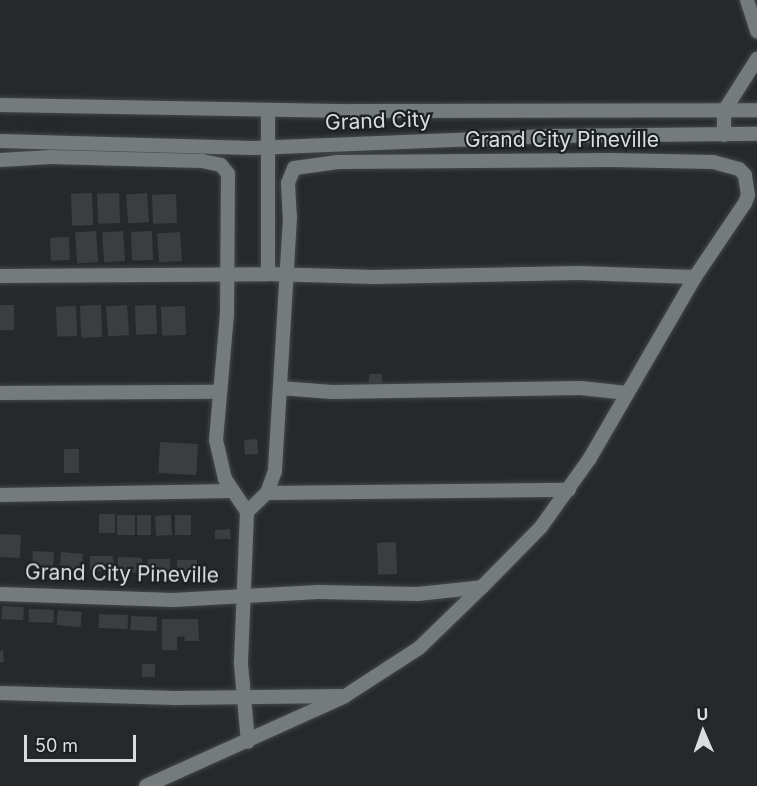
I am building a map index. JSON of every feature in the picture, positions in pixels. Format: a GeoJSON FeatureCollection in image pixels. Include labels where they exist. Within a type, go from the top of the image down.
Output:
{"type":"FeatureCollection","features":[{"type":"Feature","properties":{"kind":"street"},"geometry":{"type":"LineString","coordinates":[[747,0],[757,31]]}},
{"type":"Feature","properties":{"kind":"street"},"geometry":{"type":"LineString","coordinates":[[724,135],[724,111],[757,59]]}},
{"type":"Feature","properties":{"kind":"street","name":"Grand City"},"geometry":{"type":"LineString","coordinates":[[0,105],[268,110],[757,110]]}},
{"type":"Feature","properties":{"kind":"street"},"geometry":{"type":"LineString","coordinates":[[268,110],[268,274]]}},
{"type":"Feature","properties":{"kind":"street","name":"Grand City"},"geometry":{"type":"LineString","coordinates":[[0,141],[268,147],[550,136],[757,134]]}},
{"type":"Feature","properties":{"kind":"street"},"geometry":{"type":"LineString","coordinates":[[0,160],[180,160],[221,165],[230,182],[226,275],[227,314],[216,440],[219,461],[231,491],[247,512],[267,493],[569,490]]}},
{"type":"Feature","properties":{"kind":"street","name":"Grand City Pineville"},"geometry":{"type":"LineString","coordinates":[[146,786],[248,742],[345,696],[419,648],[541,526],[569,490],[694,277],[744,203],[747,185],[739,169],[713,162],[572,160],[305,165],[294,168],[288,183],[287,275],[275,471],[267,493]]}},
{"type":"Feature","properties":{"kind":"street"},"geometry":{"type":"LineString","coordinates":[[0,276],[579,273],[694,277]]}},
{"type":"Feature","properties":{"kind":"street"},"geometry":{"type":"LineString","coordinates":[[280,388],[332,392],[581,388],[627,393]]}},
{"type":"Feature","properties":{"kind":"street"},"geometry":{"type":"LineString","coordinates":[[0,393],[219,392]]}},
{"type":"Feature","properties":{"kind":"street"},"geometry":{"type":"LineString","coordinates":[[0,495],[231,491]]}},
{"type":"Feature","properties":{"kind":"street","name":"Grand City Pineville"},"geometry":{"type":"LineString","coordinates":[[247,512],[241,694],[248,742]]}},
{"type":"Feature","properties":{"kind":"street","name":"Grand City Pineville"},"geometry":{"type":"LineString","coordinates":[[0,594],[173,600],[244,596],[418,594],[482,587]]}},
{"type":"Feature","properties":{"kind":"street"},"geometry":{"type":"LineString","coordinates":[[0,693],[176,698],[241,694],[345,696]]}},
{"type":"Feature","properties":{"kind":"building"},"geometry":{"type":"Polygon","coordinates":[[[92,193],[93,225],[72,226],[71,194],[92,193]]]}},
{"type":"Feature","properties":{"kind":"building"},"geometry":{"type":"Polygon","coordinates":[[[119,193],[120,223],[98,224],[97,194],[119,193]]]}},
{"type":"Feature","properties":{"kind":"building"},"geometry":{"type":"Polygon","coordinates":[[[147,193],[149,222],[128,223],[126,194],[147,193]]]}},
{"type":"Feature","properties":{"kind":"building"},"geometry":{"type":"Polygon","coordinates":[[[176,194],[177,223],[153,224],[152,195],[176,194]]]}},
{"type":"Feature","properties":{"kind":"building"},"geometry":{"type":"Polygon","coordinates":[[[96,231],[98,262],[77,263],[75,232],[96,231]]]}},
{"type":"Feature","properties":{"kind":"building"},"geometry":{"type":"Polygon","coordinates":[[[123,231],[125,261],[104,262],[102,232],[123,231]]]}},
{"type":"Feature","properties":{"kind":"building"},"geometry":{"type":"Polygon","coordinates":[[[152,231],[153,260],[132,261],[131,232],[152,231]]]}},
{"type":"Feature","properties":{"kind":"building"},"geometry":{"type":"Polygon","coordinates":[[[180,232],[182,261],[159,263],[157,234],[180,232]]]}},
{"type":"Feature","properties":{"kind":"building"},"geometry":{"type":"Polygon","coordinates":[[[69,237],[70,260],[51,261],[50,238],[69,237]]]}},
{"type":"Feature","properties":{"kind":"building"},"geometry":{"type":"Polygon","coordinates":[[[0,305],[14,305],[14,330],[0,330],[0,305]]]}},
{"type":"Feature","properties":{"kind":"building"},"geometry":{"type":"Polygon","coordinates":[[[101,305],[102,337],[81,338],[80,306],[101,305]]]}},
{"type":"Feature","properties":{"kind":"building"},"geometry":{"type":"Polygon","coordinates":[[[127,305],[129,335],[108,336],[106,306],[127,305]]]}},
{"type":"Feature","properties":{"kind":"building"},"geometry":{"type":"Polygon","coordinates":[[[156,305],[157,334],[136,335],[135,306],[156,305]]]}},
{"type":"Feature","properties":{"kind":"building"},"geometry":{"type":"Polygon","coordinates":[[[76,306],[77,336],[57,337],[56,307],[76,306]]]}},
{"type":"Feature","properties":{"kind":"building"},"geometry":{"type":"Polygon","coordinates":[[[185,306],[186,335],[162,336],[161,307],[185,306]]]}},
{"type":"Feature","properties":{"kind":"building"},"geometry":{"type":"Polygon","coordinates":[[[369,374],[382,374],[382,383],[369,383],[369,374]]]}},
{"type":"Feature","properties":{"kind":"building"},"geometry":{"type":"Polygon","coordinates":[[[257,439],[258,454],[245,455],[244,440],[257,439]]]}},
{"type":"Feature","properties":{"kind":"building"},"geometry":{"type":"Polygon","coordinates":[[[160,442],[198,444],[196,475],[158,473],[160,442]]]}},
{"type":"Feature","properties":{"kind":"building"},"geometry":{"type":"Polygon","coordinates":[[[64,449],[79,449],[79,473],[64,473],[64,449]]]}},
{"type":"Feature","properties":{"kind":"building"},"geometry":{"type":"Polygon","coordinates":[[[99,514],[115,514],[115,533],[99,533],[99,514]]]}},
{"type":"Feature","properties":{"kind":"building"},"geometry":{"type":"Polygon","coordinates":[[[117,515],[135,515],[135,535],[117,535],[117,515]]]}},
{"type":"Feature","properties":{"kind":"building"},"geometry":{"type":"Polygon","coordinates":[[[137,515],[151,515],[151,535],[137,535],[137,515]]]}},
{"type":"Feature","properties":{"kind":"building"},"geometry":{"type":"Polygon","coordinates":[[[171,515],[172,535],[156,536],[155,516],[171,515]]]}},
{"type":"Feature","properties":{"kind":"building"},"geometry":{"type":"Polygon","coordinates":[[[175,515],[191,515],[191,535],[175,535],[175,515]]]}},
{"type":"Feature","properties":{"kind":"building"},"geometry":{"type":"Polygon","coordinates":[[[230,529],[231,539],[215,539],[215,530],[230,529]]]}},
{"type":"Feature","properties":{"kind":"building"},"geometry":{"type":"Polygon","coordinates":[[[0,534],[21,535],[20,558],[0,557],[0,534]]]}},
{"type":"Feature","properties":{"kind":"building"},"geometry":{"type":"Polygon","coordinates":[[[396,542],[397,574],[378,575],[377,543],[396,542]]]}},
{"type":"Feature","properties":{"kind":"building"},"geometry":{"type":"Polygon","coordinates":[[[33,551],[54,552],[53,567],[32,566],[33,551]]]}},
{"type":"Feature","properties":{"kind":"building"},"geometry":{"type":"Polygon","coordinates":[[[61,552],[83,554],[82,570],[60,568],[61,552]]]}},
{"type":"Feature","properties":{"kind":"building"},"geometry":{"type":"Polygon","coordinates":[[[90,556],[113,556],[113,571],[90,571],[90,556]]]}},
{"type":"Feature","properties":{"kind":"building"},"geometry":{"type":"Polygon","coordinates":[[[118,557],[142,558],[141,573],[117,572],[118,557]]]}},
{"type":"Feature","properties":{"kind":"building"},"geometry":{"type":"Polygon","coordinates":[[[148,559],[170,559],[170,574],[148,574],[148,559]]]}},
{"type":"Feature","properties":{"kind":"building"},"geometry":{"type":"Polygon","coordinates":[[[177,560],[197,560],[197,575],[177,575],[177,560]]]}},
{"type":"Feature","properties":{"kind":"building"},"geometry":{"type":"Polygon","coordinates":[[[2,606],[24,607],[23,620],[1,619],[2,606]]]}},
{"type":"Feature","properties":{"kind":"building"},"geometry":{"type":"Polygon","coordinates":[[[29,609],[54,610],[54,623],[29,622],[29,609]]]}},
{"type":"Feature","properties":{"kind":"building"},"geometry":{"type":"Polygon","coordinates":[[[58,610],[82,612],[81,627],[57,625],[58,610]]]}},
{"type":"Feature","properties":{"kind":"building"},"geometry":{"type":"Polygon","coordinates":[[[99,614],[128,615],[127,629],[99,628],[99,614]]]}},
{"type":"Feature","properties":{"kind":"building"},"geometry":{"type":"Polygon","coordinates":[[[131,616],[157,617],[156,631],[131,630],[131,616]]]}},
{"type":"Feature","properties":{"kind":"building"},"geometry":{"type":"Polygon","coordinates":[[[162,619],[198,619],[199,641],[185,641],[184,636],[177,637],[177,650],[162,650],[162,619]]]}},
{"type":"Feature","properties":{"kind":"building"},"geometry":{"type":"Polygon","coordinates":[[[3,650],[4,662],[0,662],[0,651],[3,650]]]}},
{"type":"Feature","properties":{"kind":"building"},"geometry":{"type":"Polygon","coordinates":[[[142,664],[155,664],[155,677],[142,677],[142,664]]]}}]}
